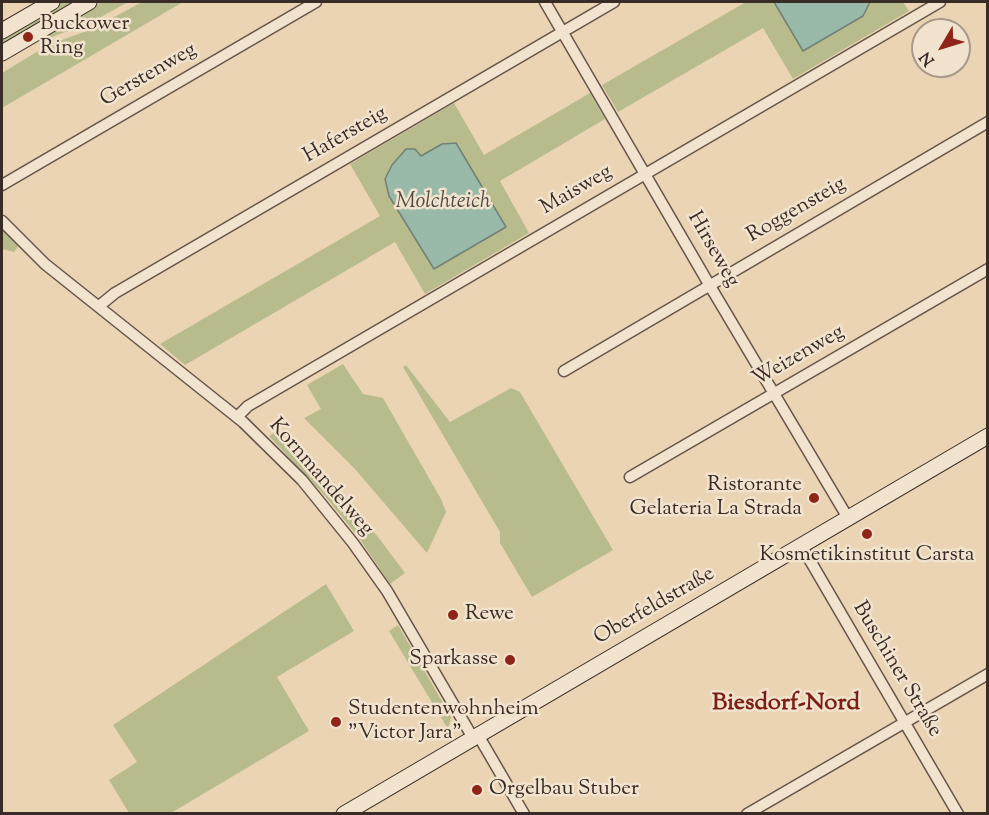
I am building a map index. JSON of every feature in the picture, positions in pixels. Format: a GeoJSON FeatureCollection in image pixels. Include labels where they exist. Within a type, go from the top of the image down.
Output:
{"type":"FeatureCollection","features":[{"type":"Feature","properties":{"kind":"street"},"geometry":{"type":"LineString","coordinates":[[2,31],[52,2]]}},
{"type":"Feature","properties":{"kind":"street"},"geometry":{"type":"LineString","coordinates":[[2,53],[89,2]]}},
{"type":"Feature","properties":{"kind":"street","name":"Gerstenweg"},"geometry":{"type":"LineString","coordinates":[[2,185],[316,2]]}},
{"type":"Feature","properties":{"kind":"street","name":"Hirseweg"},"geometry":{"type":"LineString","coordinates":[[545,2],[848,518]]}},
{"type":"Feature","properties":{"kind":"street","name":"Hafersteig"},"geometry":{"type":"LineString","coordinates":[[99,306],[115,293],[614,2]]}},
{"type":"Feature","properties":{"kind":"street","name":"Maisweg"},"geometry":{"type":"LineString","coordinates":[[237,417],[248,406],[940,2]]}},
{"type":"Feature","properties":{"kind":"street","name":"Roggensteig"},"geometry":{"type":"LineString","coordinates":[[564,371],[987,122]]}},
{"type":"Feature","properties":{"kind":"street","name":"Kornmandelweg"},"geometry":{"type":"LineString","coordinates":[[2,221],[45,264],[262,438],[302,480],[368,564],[524,813]]}},
{"type":"Feature","properties":{"kind":"street","name":"Weizenweg"},"geometry":{"type":"LineString","coordinates":[[630,477],[987,269]]}},
{"type":"Feature","properties":{"kind":"street","name":"Oberfeldstraße"},"geometry":{"type":"LineString","coordinates":[[344,813],[987,436]]}},
{"type":"Feature","properties":{"kind":"street","name":"Buschiner Straße"},"geometry":{"type":"LineString","coordinates":[[801,545],[958,813]]}},
{"type":"Feature","properties":{"kind":"street"},"geometry":{"type":"LineString","coordinates":[[747,813],[987,674]]}},
{"type":"Feature","properties":{"kind":"green space"},"geometry":{"type":"Polygon","coordinates":[[[61,2],[78,2],[2,46],[2,36],[61,2]]]}},
{"type":"Feature","properties":{"kind":"green space"},"geometry":{"type":"Polygon","coordinates":[[[102,2],[128,2],[90,23],[46,39],[44,35],[102,2]]]}},
{"type":"Feature","properties":{"kind":"green space"},"geometry":{"type":"Polygon","coordinates":[[[142,2],[183,2],[2,108],[2,73],[48,45],[92,29],[142,2]]]}},
{"type":"Feature","properties":{"kind":"green space"},"geometry":{"type":"Polygon","coordinates":[[[746,2],[903,2],[909,11],[793,79],[763,28],[618,112],[602,85],[746,2]]]}},
{"type":"Feature","properties":{"kind":"green space"},"geometry":{"type":"Polygon","coordinates":[[[590,93],[605,119],[500,181],[529,233],[425,294],[395,242],[185,365],[160,344],[380,216],[350,164],[454,103],[484,155],[590,93]]]}},
{"type":"Feature","properties":{"kind":"green space"},"geometry":{"type":"Polygon","coordinates":[[[2,227],[19,245],[14,252],[2,249],[2,227]]]}},
{"type":"Feature","properties":{"kind":"green space"},"geometry":{"type":"Polygon","coordinates":[[[343,364],[363,394],[383,398],[441,499],[446,512],[427,553],[355,469],[304,418],[321,409],[307,385],[343,364]]]}},
{"type":"Feature","properties":{"kind":"green space"},"geometry":{"type":"Polygon","coordinates":[[[406,365],[450,422],[511,388],[520,392],[613,550],[532,597],[500,543],[500,532],[403,367],[406,365]]]}},
{"type":"Feature","properties":{"kind":"green space"},"geometry":{"type":"Polygon","coordinates":[[[276,432],[335,487],[405,573],[390,584],[359,538],[325,496],[269,436],[276,432]]]}},
{"type":"Feature","properties":{"kind":"green space"},"geometry":{"type":"Polygon","coordinates":[[[326,584],[354,631],[277,677],[309,731],[171,813],[129,813],[109,780],[137,762],[113,725],[326,584]]]}},
{"type":"Feature","properties":{"kind":"green space"},"geometry":{"type":"Polygon","coordinates":[[[398,625],[451,717],[448,729],[389,631],[398,625]]]}},
{"type":"Feature","properties":{"kind":"water"},"geometry":{"type":"Polygon","coordinates":[[[774,2],[870,2],[863,16],[803,51],[774,2]]]}},
{"type":"Feature","properties":{"kind":"water","name":"Molchteich"},"geometry":{"type":"Polygon","coordinates":[[[456,143],[506,227],[434,269],[389,196],[385,179],[392,165],[406,149],[415,149],[421,156],[442,144],[456,143]]]}},
{"type":"Feature","properties":{"kind":"place","name":"Buckower Ring"},"geometry":{"type":"Point","coordinates":[28,37]}},
{"type":"Feature","properties":{"kind":"place","name":"Ristorante Gelateria La Strada"},"geometry":{"type":"Point","coordinates":[814,498]}},
{"type":"Feature","properties":{"kind":"place","name":"Kosmetikinstitut Carsta"},"geometry":{"type":"Point","coordinates":[867,534]}},
{"type":"Feature","properties":{"kind":"place","name":"Rewe"},"geometry":{"type":"Point","coordinates":[453,615]}},
{"type":"Feature","properties":{"kind":"place","name":"Sparkasse"},"geometry":{"type":"Point","coordinates":[510,660]}},
{"type":"Feature","properties":{"kind":"place","name":"Studentenwohnheim \"Victor Jara\""},"geometry":{"type":"Point","coordinates":[336,722]}},
{"type":"Feature","properties":{"kind":"place","name":"Orgelbau Stuber"},"geometry":{"type":"Point","coordinates":[477,790]}},
{"type":"Feature","properties":{"kind":"district","name":"Biesdorf-Nord"},"geometry":{"type":"Point","coordinates":[786,705]}}]}
